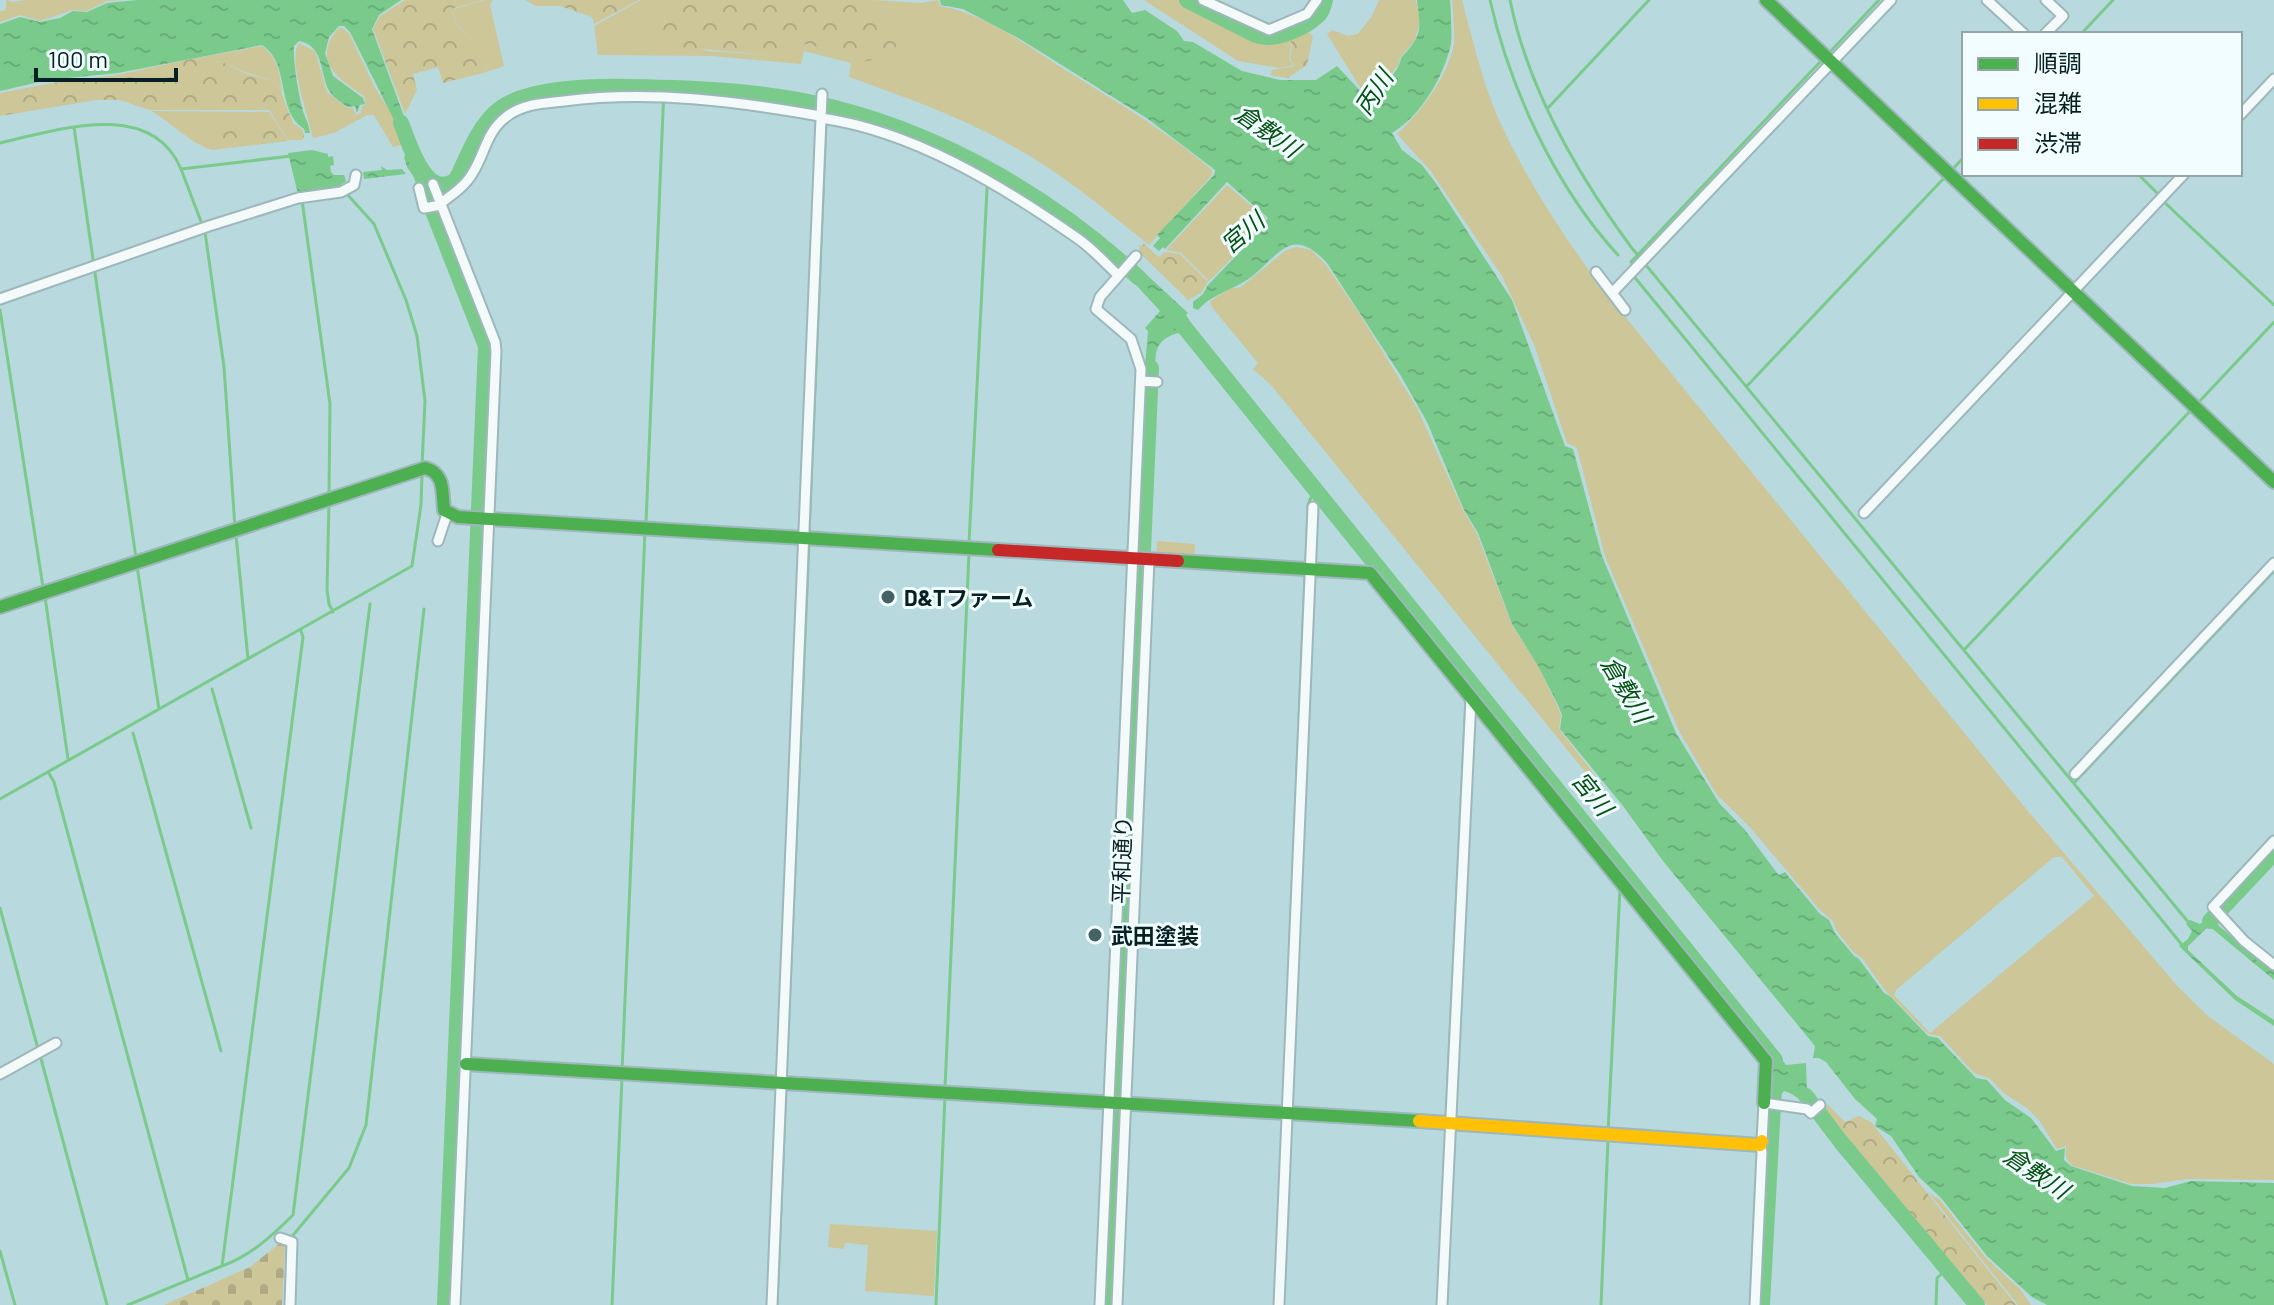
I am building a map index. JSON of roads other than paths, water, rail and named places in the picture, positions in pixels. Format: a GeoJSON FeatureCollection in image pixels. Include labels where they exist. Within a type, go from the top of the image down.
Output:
{"type":"FeatureCollection","features":[{"type":"Feature","properties":{"kind":"street"},"geometry":{"type":"LineString","coordinates":[[1203,0],[1269,30],[1307,14],[1317,0]]}},
{"type":"Feature","properties":{"kind":"street"},"geometry":{"type":"LineString","coordinates":[[1766,0],[2274,482]]}},
{"type":"Feature","properties":{"kind":"street"},"geometry":{"type":"LineString","coordinates":[[1612,293],[1891,0]]}},
{"type":"Feature","properties":{"kind":"street"},"geometry":{"type":"LineString","coordinates":[[1987,0],[2022,32]]}},
{"type":"Feature","properties":{"kind":"street"},"geometry":{"type":"LineString","coordinates":[[2046,0],[2063,16],[2047,32]]}},
{"type":"Feature","properties":{"kind":"street"},"geometry":{"type":"LineString","coordinates":[[2242,113],[2274,79]]}},
{"type":"Feature","properties":{"kind":"street"},"geometry":{"type":"LineString","coordinates":[[772,1305],[785,1084],[808,539],[822,95]]}},
{"type":"Feature","properties":{"kind":"street"},"geometry":{"type":"LineString","coordinates":[[419,188],[424,208],[436,205],[464,184],[472,175],[490,134],[513,112],[528,106],[583,99],[702,99],[841,120],[899,140],[986,181],[1077,238],[1120,273]]}},
{"type":"Feature","properties":{"kind":"street"},"geometry":{"type":"LineString","coordinates":[[1864,513],[2182,176]]}},
{"type":"Feature","properties":{"kind":"street"},"geometry":{"type":"LineString","coordinates":[[0,299],[204,227],[301,198],[344,190],[354,185],[356,178]]}},
{"type":"Feature","properties":{"kind":"street"},"geometry":{"type":"LineString","coordinates":[[433,184],[436,205],[495,342],[483,519],[466,1064],[455,1305]]}},
{"type":"Feature","properties":{"kind":"street"},"geometry":{"type":"LineString","coordinates":[[1117,1305],[1119,1104],[1141,559],[1142,381],[1134,344],[1096,309],[1100,297],[1134,258]]}},
{"type":"Feature","properties":{"kind":"street"},"geometry":{"type":"LineString","coordinates":[[1596,272],[1625,310]]}},
{"type":"Feature","properties":{"kind":"street"},"geometry":{"type":"LineString","coordinates":[[1142,381],[1157,382]]}},
{"type":"Feature","properties":{"kind":"street"},"geometry":{"type":"LineString","coordinates":[[0,607],[422,468],[433,470],[441,478],[441,506],[447,514],[483,519],[1370,573],[1766,1061],[1769,1104],[1761,1143],[1755,1305]]}},
{"type":"Feature","properties":{"kind":"street"},"geometry":{"type":"LineString","coordinates":[[1279,1305],[1307,569],[1313,507]]}},
{"type":"Feature","properties":{"kind":"street"},"geometry":{"type":"LineString","coordinates":[[438,541],[447,514]]}},
{"type":"Feature","properties":{"kind":"street","name":"平和通り"},"geometry":{"type":"LineString","coordinates":[[1100,1305],[1119,1104],[1141,559]]}},
{"type":"Feature","properties":{"kind":"street"},"geometry":{"type":"LineString","coordinates":[[2075,774],[2274,563]]}},
{"type":"Feature","properties":{"kind":"street"},"geometry":{"type":"LineString","coordinates":[[1442,1305],[1469,695]]}},
{"type":"Feature","properties":{"kind":"street"},"geometry":{"type":"LineString","coordinates":[[2274,841],[2213,907],[2244,941],[2274,965]]}},
{"type":"Feature","properties":{"kind":"street"},"geometry":{"type":"LineString","coordinates":[[0,1074],[56,1043]]}},
{"type":"Feature","properties":{"kind":"street"},"geometry":{"type":"LineString","coordinates":[[466,1064],[1761,1143]]}},
{"type":"Feature","properties":{"kind":"street"},"geometry":{"type":"LineString","coordinates":[[1769,1104],[1807,1109],[1811,1113],[1817,1108]]}},
{"type":"Feature","properties":{"kind":"street"},"geometry":{"type":"LineString","coordinates":[[286,1241],[292,1242],[290,1305]]}},
{"type":"Feature","properties":{"kind":"water"},"geometry":{"type":"Polygon","coordinates":[[[137,0],[401,0],[379,15],[372,29],[413,141],[406,144],[350,32],[344,26],[339,26],[329,37],[325,53],[333,76],[363,98],[365,104],[360,105],[357,113],[355,106],[347,107],[334,96],[328,89],[317,53],[307,43],[299,41],[294,46],[295,68],[300,101],[310,133],[305,133],[289,110],[277,63],[262,45],[118,73],[48,80],[0,91],[0,24],[20,17],[40,22],[60,18],[73,11],[87,12],[107,3],[137,0]]]}},
{"type":"Feature","properties":{"kind":"water"},"geometry":{"type":"Polygon","coordinates":[[[940,0],[1123,0],[1132,13],[1145,10],[1177,31],[1184,41],[1193,42],[1242,71],[1280,80],[1316,80],[1337,66],[1363,94],[1381,86],[1392,76],[1413,44],[1419,26],[1417,0],[1450,0],[1451,44],[1443,69],[1422,106],[1392,133],[1402,150],[1422,165],[1435,182],[1512,300],[1565,446],[1573,449],[1602,556],[1676,733],[1719,803],[1745,830],[1777,873],[1785,872],[1820,914],[1829,920],[1835,933],[1884,993],[1928,1036],[1938,1038],[1976,1078],[1987,1080],[2005,1100],[2031,1118],[2056,1151],[2065,1148],[2064,1160],[2071,1166],[2132,1186],[2165,1188],[2191,1181],[2274,1183],[2274,1305],[2047,1305],[2032,1297],[1987,1256],[1942,1199],[1919,1177],[1891,1136],[1875,1126],[1877,1119],[1855,1099],[1826,1062],[1813,1058],[1815,1046],[1663,861],[1560,729],[1562,715],[1558,705],[1512,624],[1478,533],[1464,510],[1427,422],[1401,376],[1327,263],[1313,250],[1291,245],[1240,284],[1212,298],[1198,310],[1193,308],[1193,302],[1260,231],[1268,218],[1227,182],[1165,249],[1163,247],[1159,251],[1153,246],[1160,238],[1157,235],[1214,175],[1215,170],[1148,119],[1020,39],[963,9],[941,5],[940,0]]]}},
{"type":"Feature","properties":{"kind":"water"},"geometry":{"type":"Polygon","coordinates":[[[418,148],[433,173],[429,183],[420,186],[404,157],[418,148]]]}},
{"type":"Feature","properties":{"kind":"water"},"geometry":{"type":"Polygon","coordinates":[[[312,150],[333,156],[331,172],[344,175],[346,181],[335,189],[298,194],[288,153],[312,150]]]}},
{"type":"Feature","properties":{"kind":"water"},"geometry":{"type":"Polygon","coordinates":[[[381,166],[387,170],[402,169],[406,174],[364,179],[363,172],[382,170],[381,166]]]}},
{"type":"Feature","properties":{"kind":"water"},"geometry":{"type":"Polygon","coordinates":[[[1134,263],[1188,313],[1186,315],[1194,328],[1184,337],[1178,333],[1160,344],[1155,378],[1144,378],[1148,331],[1145,328],[1160,311],[1125,273],[1134,263]]]}},
{"type":"Feature","properties":{"kind":"water"},"geometry":{"type":"Polygon","coordinates":[[[2210,916],[2274,971],[2274,980],[2209,926],[2188,946],[2188,950],[2237,996],[2274,1020],[2274,1026],[2235,1000],[2179,946],[2192,931],[2186,924],[2190,920],[2200,924],[2210,916]]]}},
{"type":"Feature","properties":{"kind":"water"},"geometry":{"type":"Polygon","coordinates":[[[1768,1040],[1786,1065],[1806,1063],[1807,1093],[1817,1103],[1813,1107],[1784,1091],[1775,1101],[1767,1100],[1758,1047],[1768,1040]]]}},
{"type":"Feature","properties":{"kind":"waterway"},"geometry":{"type":"LineString","coordinates":[[1187,0],[1263,37],[1287,33],[1310,22],[1320,14],[1325,0]]}},
{"type":"Feature","properties":{"kind":"waterway"},"geometry":{"type":"LineString","coordinates":[[1490,0],[1510,68],[1538,136],[1575,199],[1618,255]]}},
{"type":"Feature","properties":{"kind":"waterway"},"geometry":{"type":"LineString","coordinates":[[1510,0],[1529,66],[1557,130],[1592,190],[1631,247],[2189,923]]}},
{"type":"Feature","properties":{"kind":"waterway"},"geometry":{"type":"LineString","coordinates":[[1548,108],[1649,0]]}},
{"type":"Feature","properties":{"kind":"waterway"},"geometry":{"type":"LineString","coordinates":[[1830,52],[1879,0]]}},
{"type":"Feature","properties":{"kind":"waterway"},"geometry":{"type":"LineString","coordinates":[[2083,32],[2113,0]]}},
{"type":"Feature","properties":{"kind":"waterway"},"geometry":{"type":"LineString","coordinates":[[1631,262],[1822,60]]}},
{"type":"Feature","properties":{"kind":"waterway"},"geometry":{"type":"LineString","coordinates":[[401,123],[427,177],[445,185],[456,180],[489,119],[523,97],[598,87],[682,88],[760,94],[810,102],[877,120],[998,174],[1072,222],[1139,278]]}},
{"type":"Feature","properties":{"kind":"waterway"},"geometry":{"type":"LineString","coordinates":[[646,523],[664,87]]}},
{"type":"Feature","properties":{"kind":"waterway"},"geometry":{"type":"LineString","coordinates":[[809,534],[826,122]]}},
{"type":"Feature","properties":{"kind":"waterway"},"geometry":{"type":"LineString","coordinates":[[0,143],[101,124],[126,126],[148,133],[167,147],[181,169],[291,156]]}},
{"type":"Feature","properties":{"kind":"waterway"},"geometry":{"type":"LineString","coordinates":[[74,127],[136,558]]}},
{"type":"Feature","properties":{"kind":"waterway"},"geometry":{"type":"LineString","coordinates":[[1951,171],[1962,159]]}},
{"type":"Feature","properties":{"kind":"waterway"},"geometry":{"type":"LineString","coordinates":[[181,169],[205,232],[224,367],[235,528]]}},
{"type":"Feature","properties":{"kind":"waterway"},"geometry":{"type":"LineString","coordinates":[[420,170],[486,346],[445,1305]]}},
{"type":"Feature","properties":{"kind":"waterway"},"geometry":{"type":"LineString","coordinates":[[969,543],[988,170]]}},
{"type":"Feature","properties":{"kind":"waterway"},"geometry":{"type":"LineString","coordinates":[[2140,176],[2159,195]]}},
{"type":"Feature","properties":{"kind":"waterway"},"geometry":{"type":"LineString","coordinates":[[1747,386],[1945,177]]}},
{"type":"Feature","properties":{"kind":"waterway"},"geometry":{"type":"LineString","coordinates":[[346,193],[374,224],[406,300],[417,336],[425,401],[422,466]]}},
{"type":"Feature","properties":{"kind":"waterway"},"geometry":{"type":"LineString","coordinates":[[302,200],[330,404],[329,494]]}},
{"type":"Feature","properties":{"kind":"waterway"},"geometry":{"type":"LineString","coordinates":[[2164,202],[2274,305]]}},
{"type":"Feature","properties":{"kind":"waterway"},"geometry":{"type":"LineString","coordinates":[[1632,274],[2183,946]]}},
{"type":"Feature","properties":{"kind":"waterway"},"geometry":{"type":"LineString","coordinates":[[0,310],[43,587]]}},
{"type":"Feature","properties":{"kind":"waterway","name":"宮川"},"geometry":{"type":"LineString","coordinates":[[1177,318],[1775,1060]]}},
{"type":"Feature","properties":{"kind":"waterway"},"geometry":{"type":"LineString","coordinates":[[2197,404],[2274,322]]}},
{"type":"Feature","properties":{"kind":"waterway"},"geometry":{"type":"LineString","coordinates":[[1110,1305],[1151,368]]}},
{"type":"Feature","properties":{"kind":"waterway"},"geometry":{"type":"LineString","coordinates":[[1964,650],[2192,409]]}},
{"type":"Feature","properties":{"kind":"waterway"},"geometry":{"type":"LineString","coordinates":[[0,799],[412,566],[421,505],[422,473]]}},
{"type":"Feature","properties":{"kind":"waterway"},"geometry":{"type":"LineString","coordinates":[[1306,567],[1308,505],[1315,488]]}},
{"type":"Feature","properties":{"kind":"waterway"},"geometry":{"type":"LineString","coordinates":[[329,502],[327,590],[333,612]]}},
{"type":"Feature","properties":{"kind":"waterway"},"geometry":{"type":"LineString","coordinates":[[622,1071],[645,531]]}},
{"type":"Feature","properties":{"kind":"waterway"},"geometry":{"type":"LineString","coordinates":[[236,535],[248,659]]}},
{"type":"Feature","properties":{"kind":"waterway"},"geometry":{"type":"LineString","coordinates":[[786,1078],[809,542]]}},
{"type":"Feature","properties":{"kind":"waterway"},"geometry":{"type":"LineString","coordinates":[[945,1088],[969,553]]}},
{"type":"Feature","properties":{"kind":"waterway"},"geometry":{"type":"LineString","coordinates":[[137,566],[159,709]]}},
{"type":"Feature","properties":{"kind":"waterway"},"geometry":{"type":"LineString","coordinates":[[2074,783],[2274,571]]}},
{"type":"Feature","properties":{"kind":"waterway"},"geometry":{"type":"LineString","coordinates":[[1290,939],[1305,575]]}},
{"type":"Feature","properties":{"kind":"waterway"},"geometry":{"type":"LineString","coordinates":[[45,597],[68,759]]}},
{"type":"Feature","properties":{"kind":"waterway"},"geometry":{"type":"LineString","coordinates":[[222,1266],[251,1251],[293,1215],[370,604]]}},
{"type":"Feature","properties":{"kind":"waterway"},"geometry":{"type":"LineString","coordinates":[[289,1240],[349,1168],[366,1125],[424,609]]}},
{"type":"Feature","properties":{"kind":"waterway"},"geometry":{"type":"LineString","coordinates":[[128,1305],[222,1266],[303,637],[301,631]]}},
{"type":"Feature","properties":{"kind":"waterway"},"geometry":{"type":"LineString","coordinates":[[212,689],[251,828]]}},
{"type":"Feature","properties":{"kind":"waterway"},"geometry":{"type":"LineString","coordinates":[[1446,1119],[1466,699]]}},
{"type":"Feature","properties":{"kind":"waterway"},"geometry":{"type":"LineString","coordinates":[[133,733],[221,1051]]}},
{"type":"Feature","properties":{"kind":"waterway"},"geometry":{"type":"LineString","coordinates":[[48,772],[54,782],[188,1280]]}},
{"type":"Feature","properties":{"kind":"waterway"},"geometry":{"type":"LineString","coordinates":[[2210,921],[2274,853]]}},
{"type":"Feature","properties":{"kind":"waterway"},"geometry":{"type":"LineString","coordinates":[[1608,1132],[1620,888]]}},
{"type":"Feature","properties":{"kind":"waterway"},"geometry":{"type":"LineString","coordinates":[[0,908],[38,1049]]}},
{"type":"Feature","properties":{"kind":"waterway"},"geometry":{"type":"LineString","coordinates":[[40,1055],[107,1305]]}},
{"type":"Feature","properties":{"kind":"waterway"},"geometry":{"type":"LineString","coordinates":[[612,1305],[622,1078]]}},
{"type":"Feature","properties":{"kind":"waterway"},"geometry":{"type":"LineString","coordinates":[[777,1305],[786,1086]]}},
{"type":"Feature","properties":{"kind":"waterway"},"geometry":{"type":"LineString","coordinates":[[1762,1305],[1774,1087]]}},
{"type":"Feature","properties":{"kind":"waterway"},"geometry":{"type":"LineString","coordinates":[[936,1305],[945,1096]]}},
{"type":"Feature","properties":{"kind":"waterway","name":"宮川"},"geometry":{"type":"LineString","coordinates":[[1806,1096],[1977,1305]]}},
{"type":"Feature","properties":{"kind":"waterway"},"geometry":{"type":"LineString","coordinates":[[1442,1215],[1446,1126]]}},
{"type":"Feature","properties":{"kind":"waterway"},"geometry":{"type":"LineString","coordinates":[[1601,1305],[1608,1140]]}},
{"type":"Feature","properties":{"kind":"waterway"},"geometry":{"type":"LineString","coordinates":[[0,1251],[15,1305]]}},
{"type":"Feature","properties":{"kind":"waterway"},"geometry":{"type":"LineString","coordinates":[[1936,1305],[1937,1278],[1947,1269]]}},
{"type":"Feature","properties":{"kind":"place","name":"D&Tファーム"},"geometry":{"type":"Point","coordinates":[888,597]}},
{"type":"Feature","properties":{"kind":"place","name":"武田塗装"},"geometry":{"type":"Point","coordinates":[1095,935]}},
{"type":"Feature","properties":{"kind":"water label","name":"丙川"},"geometry":{"type":"Point","coordinates":[1373,92]}},
{"type":"Feature","properties":{"kind":"water label","name":"倉敷川"},"geometry":{"type":"Point","coordinates":[1268,130]}},
{"type":"Feature","properties":{"kind":"water label","name":"倉敷川"},"geometry":{"type":"Point","coordinates":[1627,689]}},
{"type":"Feature","properties":{"kind":"water label","name":"倉敷川"},"geometry":{"type":"Point","coordinates":[2037,1172]}}]}
